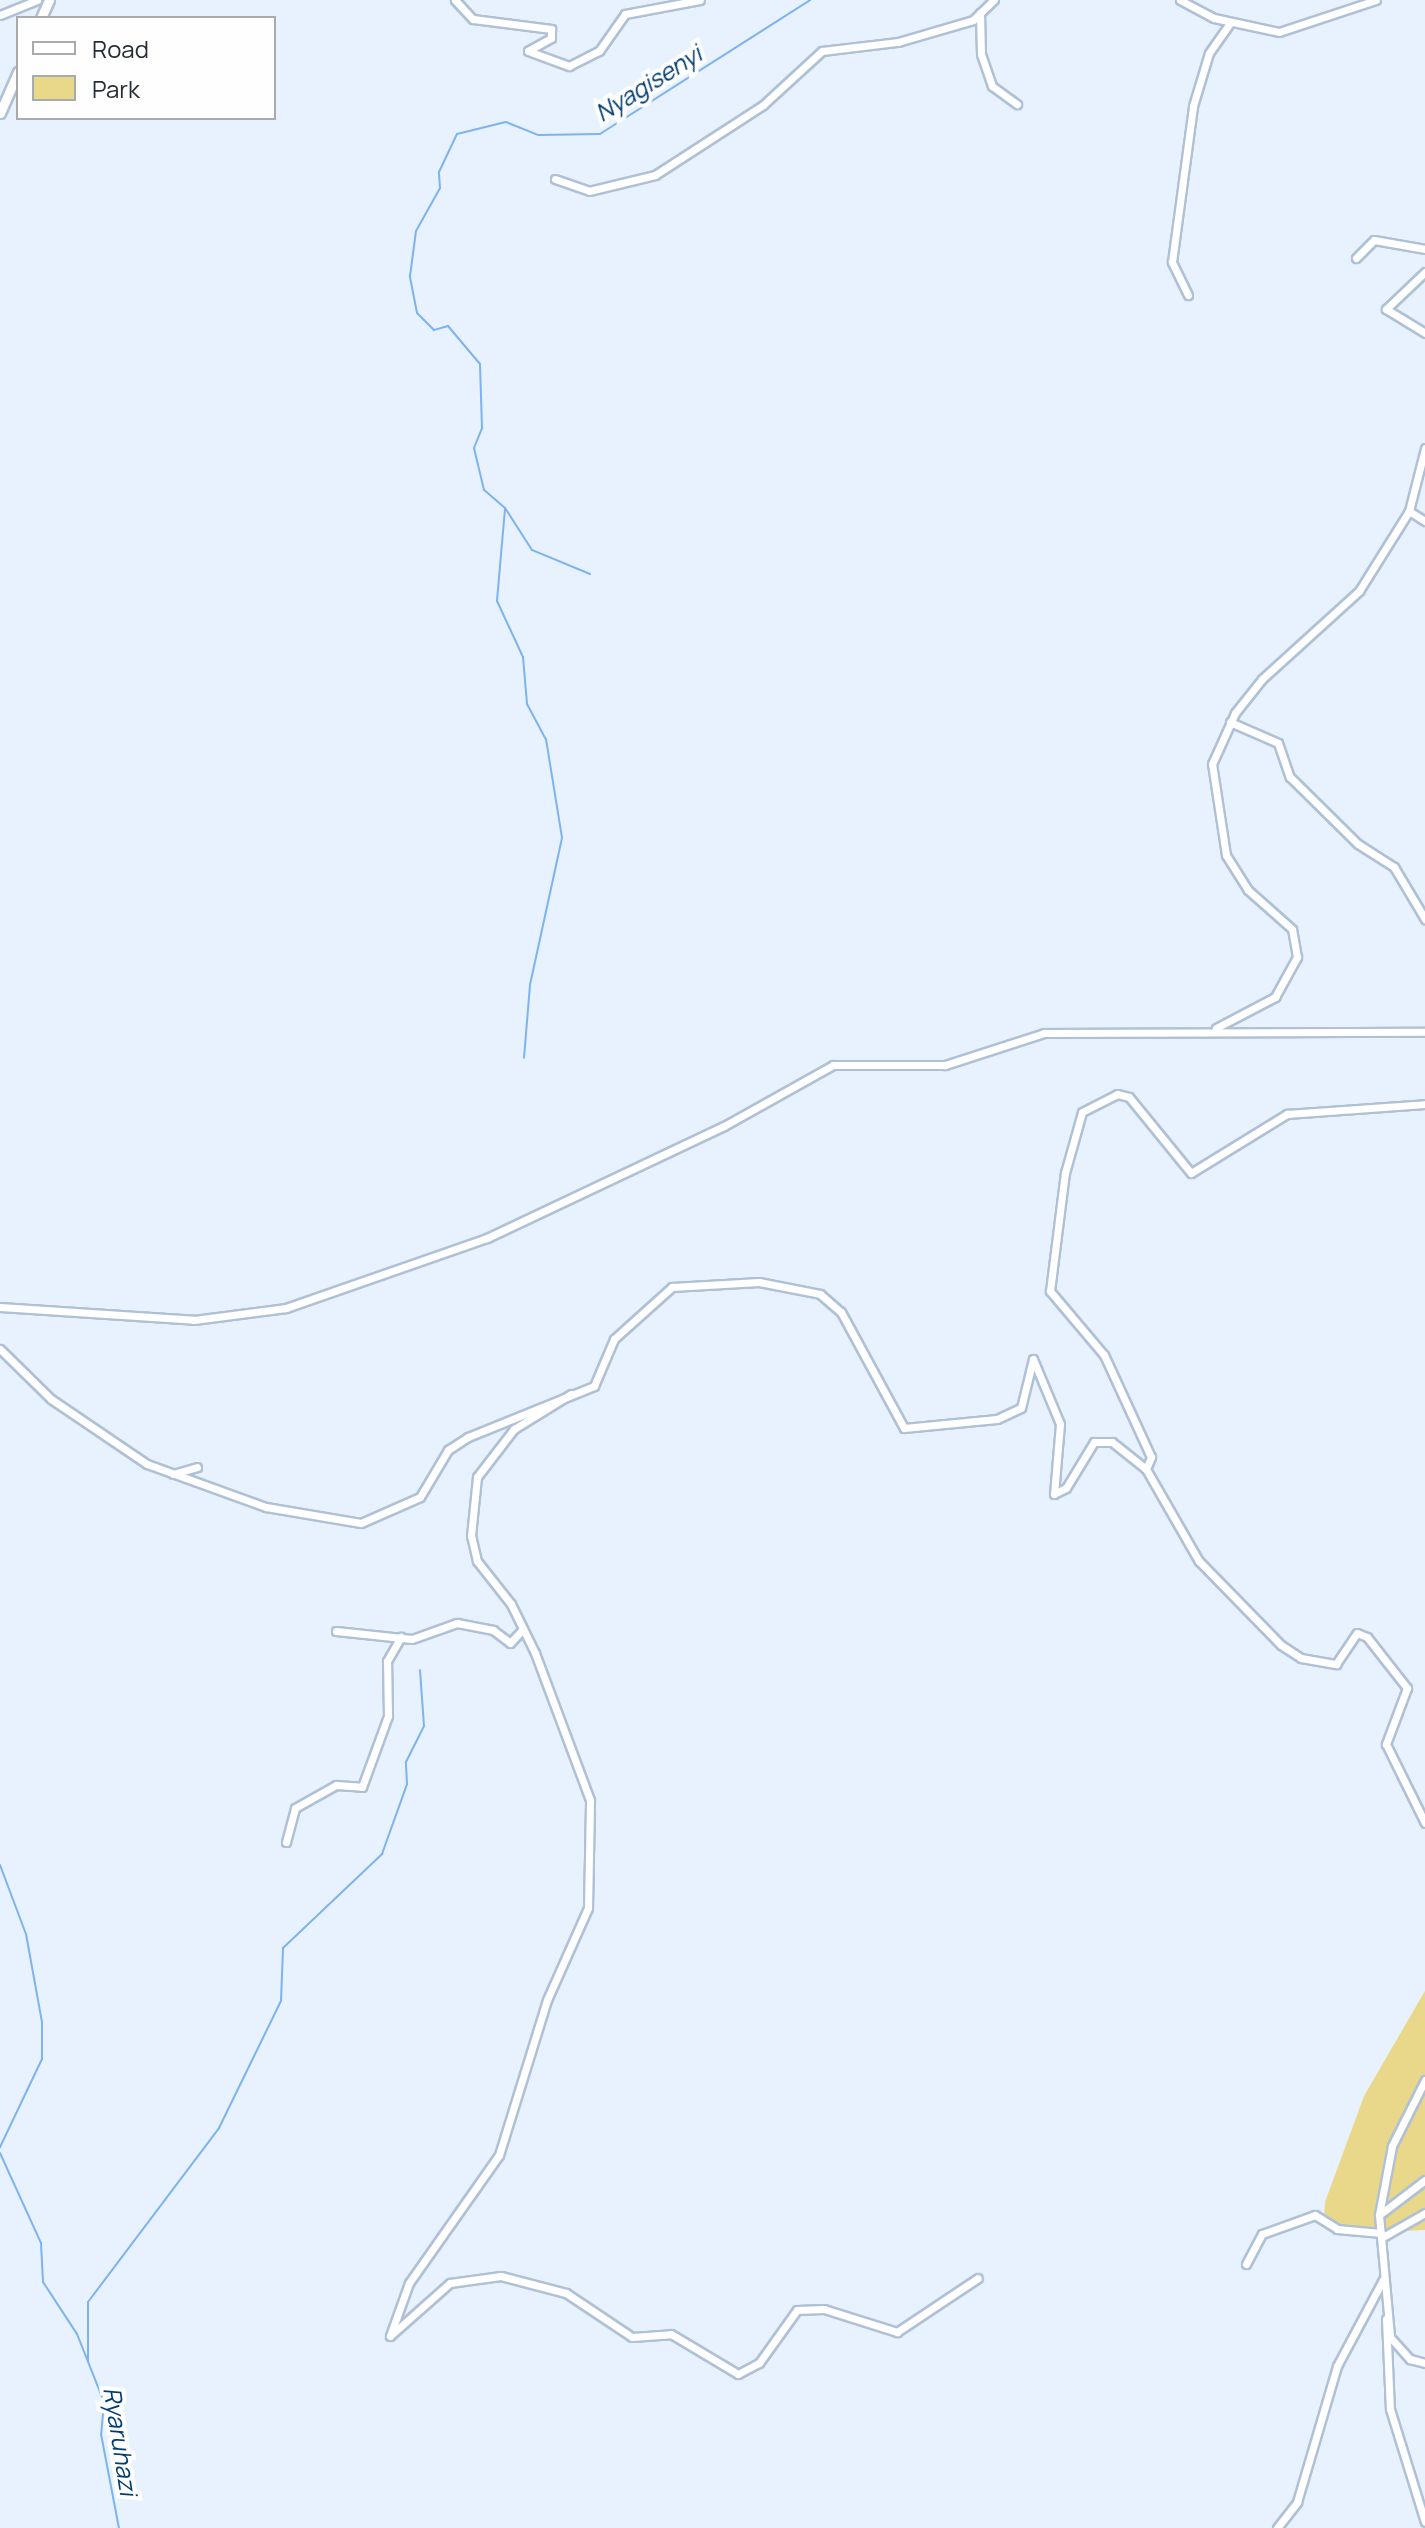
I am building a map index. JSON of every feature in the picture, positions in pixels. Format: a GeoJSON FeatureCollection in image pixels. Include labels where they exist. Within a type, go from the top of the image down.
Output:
{"type":"FeatureCollection","features":[{"type":"Feature","properties":{"kind":"main road"},"geometry":{"type":"LineString","coordinates":[[0,113],[16,77]]}},
{"type":"Feature","properties":{"kind":"street"},"geometry":{"type":"LineString","coordinates":[[0,15],[37,0]]}},
{"type":"Feature","properties":{"kind":"street"},"geometry":{"type":"LineString","coordinates":[[455,0],[473,19],[551,29],[551,38],[528,51],[575,66],[604,47],[625,14],[700,0]]}},
{"type":"Feature","properties":{"kind":"street"},"geometry":{"type":"LineString","coordinates":[[555,179],[589,191],[642,181],[763,105],[822,51],[898,42],[980,13],[994,0]]}},
{"type":"Feature","properties":{"kind":"street"},"geometry":{"type":"LineString","coordinates":[[1180,0],[1230,23],[1279,32],[1376,0]]}},
{"type":"Feature","properties":{"kind":"street"},"geometry":{"type":"LineString","coordinates":[[980,13],[981,54],[992,86],[1017,104]]}},
{"type":"Feature","properties":{"kind":"street"},"geometry":{"type":"LineString","coordinates":[[1188,295],[1172,262],[1193,106],[1209,53],[1230,23]]}},
{"type":"Feature","properties":{"kind":"street"},"geometry":{"type":"LineString","coordinates":[[1356,258],[1374,240],[1425,249]]}},
{"type":"Feature","properties":{"kind":"street"},"geometry":{"type":"LineString","coordinates":[[1425,272],[1386,309],[1425,333]]}},
{"type":"Feature","properties":{"kind":"street"},"geometry":{"type":"LineString","coordinates":[[1214,1029],[1275,997],[1297,957],[1292,929],[1237,876],[1222,840],[1210,781],[1230,722],[1284,655],[1355,597],[1409,511],[1425,448]]}},
{"type":"Feature","properties":{"kind":"street"},"geometry":{"type":"LineString","coordinates":[[1409,511],[1425,521]]}},
{"type":"Feature","properties":{"kind":"street"},"geometry":{"type":"LineString","coordinates":[[1230,722],[1278,743],[1290,777],[1358,844],[1394,867],[1425,919]]}},
{"type":"Feature","properties":{"kind":"street"},"geometry":{"type":"LineString","coordinates":[[0,1307],[194,1320],[269,1313],[487,1238],[724,1126],[833,1065],[945,1065],[1044,1033],[1214,1029],[1425,1032]]}},
{"type":"Feature","properties":{"kind":"street"},"geometry":{"type":"LineString","coordinates":[[1146,1469],[1151,1457],[1104,1355],[1050,1291],[1065,1173],[1082,1112],[1117,1094],[1129,1097],[1191,1173],[1287,1114],[1425,1104]]}},
{"type":"Feature","properties":{"kind":"street"},"geometry":{"type":"LineString","coordinates":[[0,1349],[51,1399],[171,1474],[276,1510],[373,1521],[420,1497],[448,1450],[468,1437],[594,1386],[614,1339],[672,1287],[797,1286],[841,1312],[904,1428],[997,1419],[1021,1408],[1033,1359],[1060,1424],[1054,1494],[1062,1494],[1102,1440],[1146,1469],[1193,1555],[1281,1645],[1301,1658],[1336,1664],[1359,1632],[1404,1683],[1407,1696],[1386,1744],[1425,1823]]}},
{"type":"Feature","properties":{"kind":"street"},"geometry":{"type":"LineString","coordinates":[[580,1390],[514,1429],[473,1486],[473,1550],[523,1629],[590,1800],[594,1860],[583,1926],[547,2000],[506,2139],[409,2283],[390,2336],[450,2283],[501,2276],[566,2293],[632,2337],[671,2334],[738,2374],[759,2363],[797,2310],[824,2309],[897,2332],[978,2278]]}},
{"type":"Feature","properties":{"kind":"street"},"geometry":{"type":"LineString","coordinates":[[171,1474],[197,1467]]}},
{"type":"Feature","properties":{"kind":"street"},"geometry":{"type":"LineString","coordinates":[[336,1631],[401,1637],[457,1623],[493,1630],[511,1643],[523,1629]]}},
{"type":"Feature","properties":{"kind":"street"},"geometry":{"type":"LineString","coordinates":[[286,1842],[295,1808],[336,1785],[362,1787],[388,1716],[387,1661],[401,1637]]}},
{"type":"Feature","properties":{"kind":"street"},"geometry":{"type":"LineString","coordinates":[[1425,2080],[1392,2146],[1379,2215],[1388,2312],[1390,2409],[1425,2522]]}},
{"type":"Feature","properties":{"kind":"street"},"geometry":{"type":"LineString","coordinates":[[1379,2215],[1425,2180]]}},
{"type":"Feature","properties":{"kind":"street"},"geometry":{"type":"LineString","coordinates":[[1246,2264],[1262,2234],[1315,2215],[1337,2229],[1381,2236],[1425,2213]]}},
{"type":"Feature","properties":{"kind":"street"},"geometry":{"type":"LineString","coordinates":[[1277,2528],[1297,2502],[1337,2366],[1384,2278]]}},
{"type":"Feature","properties":{"kind":"street"},"geometry":{"type":"LineString","coordinates":[[1388,2312],[1398,2350],[1425,2363]]}},
{"type":"Feature","properties":{"kind":"green space"},"geometry":{"type":"Polygon","coordinates":[[[1425,1991],[1425,2230],[1360,2233],[1324,2220],[1325,2202],[1364,2096],[1425,1991]]]}},
{"type":"Feature","properties":{"kind":"waterway","name":"Nyagisenyi"},"geometry":{"type":"LineString","coordinates":[[590,574],[532,550],[505,508],[484,490],[474,448],[482,428],[480,364],[448,326],[434,330],[417,313],[410,276],[416,231],[440,188],[439,172],[457,134],[506,122],[539,135],[600,134],[810,0]]}},
{"type":"Feature","properties":{"kind":"waterway"},"geometry":{"type":"LineString","coordinates":[[505,509],[497,601],[523,657],[527,704],[546,739],[562,838],[530,985],[524,1058]]}},
{"type":"Feature","properties":{"kind":"waterway"},"geometry":{"type":"LineString","coordinates":[[88,2361],[88,2302],[219,2128],[281,2001],[283,1948],[382,1854],[407,1784],[406,1762],[424,1726],[420,1670]]}},
{"type":"Feature","properties":{"kind":"waterway"},"geometry":{"type":"LineString","coordinates":[[0,1865],[26,1934],[42,2022],[42,2059],[0,2147]]}},
{"type":"Feature","properties":{"kind":"waterway","name":"Ryaruhazi"},"geometry":{"type":"LineString","coordinates":[[0,2153],[41,2243],[43,2282],[77,2334],[104,2402],[101,2434],[119,2528]]}}]}
